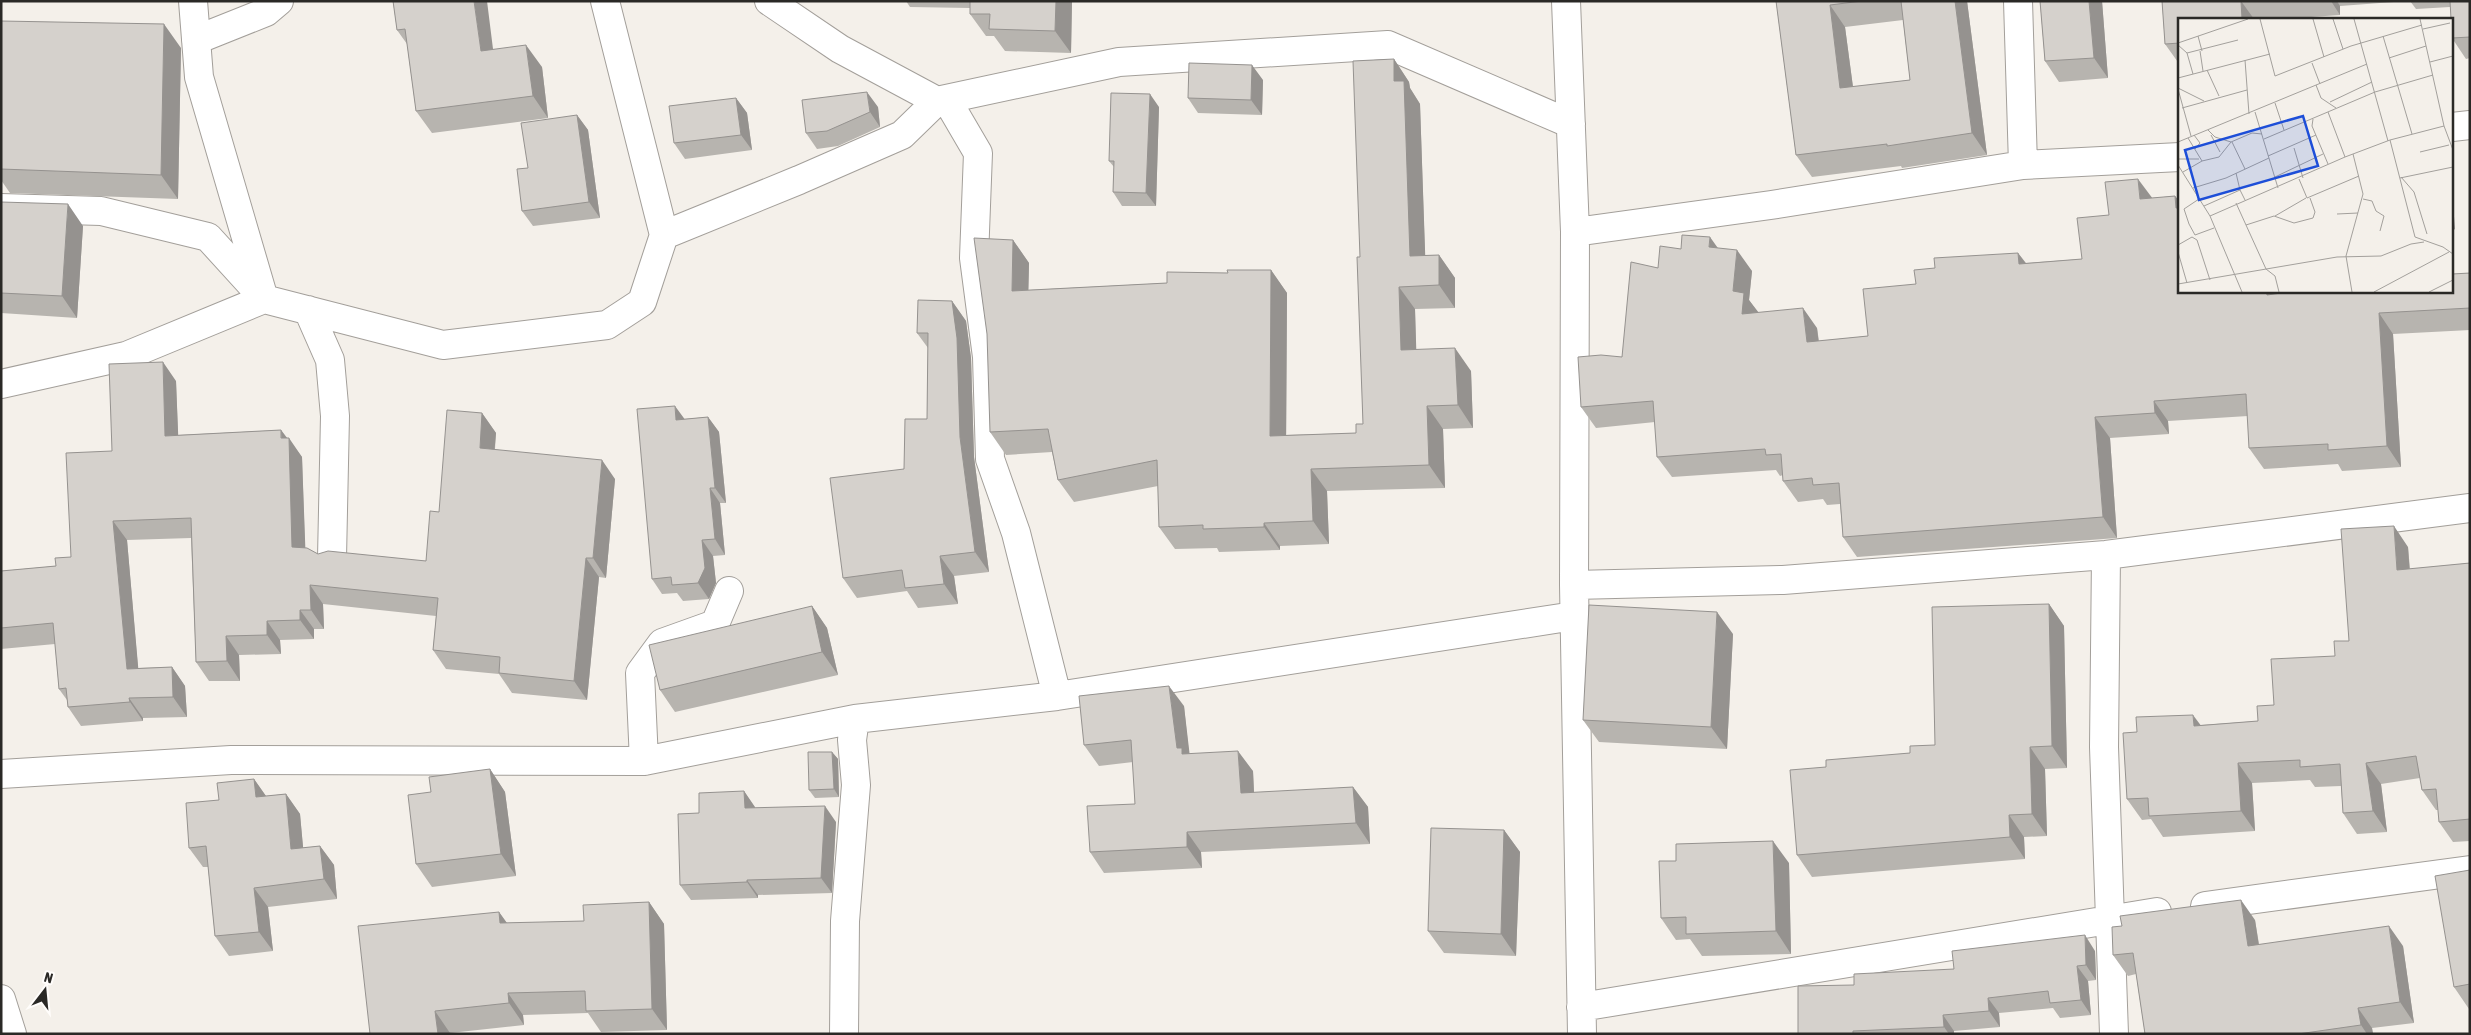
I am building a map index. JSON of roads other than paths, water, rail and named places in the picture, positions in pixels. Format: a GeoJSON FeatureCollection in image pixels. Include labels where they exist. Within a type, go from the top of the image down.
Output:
{"type":"FeatureCollection","features":[{"type":"Feature","properties":{"kind":"street"},"geometry":{"type":"LineString","coordinates":[[193,1],[199,77],[264,299]]}},
{"type":"Feature","properties":{"kind":"street"},"geometry":{"type":"LineString","coordinates":[[196,40],[266,12],[279,1]]}},
{"type":"Feature","properties":{"kind":"street"},"geometry":{"type":"LineString","coordinates":[[1,208],[100,211],[208,237],[264,299],[443,345],[607,325],[642,302],[664,235],[606,1]]}},
{"type":"Feature","properties":{"kind":"street"},"geometry":{"type":"LineString","coordinates":[[769,1],[840,49],[942,101],[978,153],[974,258],[988,357],[990,459],[1016,533],[1057,696]]}},
{"type":"Feature","properties":{"kind":"street"},"geometry":{"type":"LineString","coordinates":[[1566,1],[1575,232],[1574,616],[1582,1034]]}},
{"type":"Feature","properties":{"kind":"street"},"geometry":{"type":"LineString","coordinates":[[2018,1],[2023,165]]}},
{"type":"Feature","properties":{"kind":"street"},"geometry":{"type":"LineString","coordinates":[[664,235],[799,180],[902,135],[942,101],[1119,62],[1388,45],[1571,124]]}},
{"type":"Feature","properties":{"kind":"street"},"geometry":{"type":"LineString","coordinates":[[2454,127],[2470,125]]}},
{"type":"Feature","properties":{"kind":"street"},"geometry":{"type":"LineString","coordinates":[[1575,232],[1771,205],[2023,165],[2178,157]]}},
{"type":"Feature","properties":{"kind":"street"},"geometry":{"type":"LineString","coordinates":[[1,384],[126,356],[264,299]]}},
{"type":"Feature","properties":{"kind":"street"},"geometry":{"type":"LineString","coordinates":[[308,310],[330,360],[335,416],[332,558]]}},
{"type":"Feature","properties":{"kind":"street"},"geometry":{"type":"LineString","coordinates":[[1574,585],[1783,580],[2106,555],[2470,508]]}},
{"type":"Feature","properties":{"kind":"street"},"geometry":{"type":"LineString","coordinates":[[2106,555],[2104,747],[2114,1034]]}},
{"type":"Feature","properties":{"kind":"street"},"geometry":{"type":"LineString","coordinates":[[644,761],[640,673],[662,643],[715,624],[729,591]]}},
{"type":"Feature","properties":{"kind":"street"},"geometry":{"type":"LineString","coordinates":[[1,774],[232,760],[644,761],[855,719],[1057,696],[1574,616]]}},
{"type":"Feature","properties":{"kind":"street"},"geometry":{"type":"LineString","coordinates":[[844,1034],[844,921],[856,785],[852,740],[855,719]]}},
{"type":"Feature","properties":{"kind":"street"},"geometry":{"type":"LineString","coordinates":[[1581,1007],[2111,918],[2470,870]]}}]}
